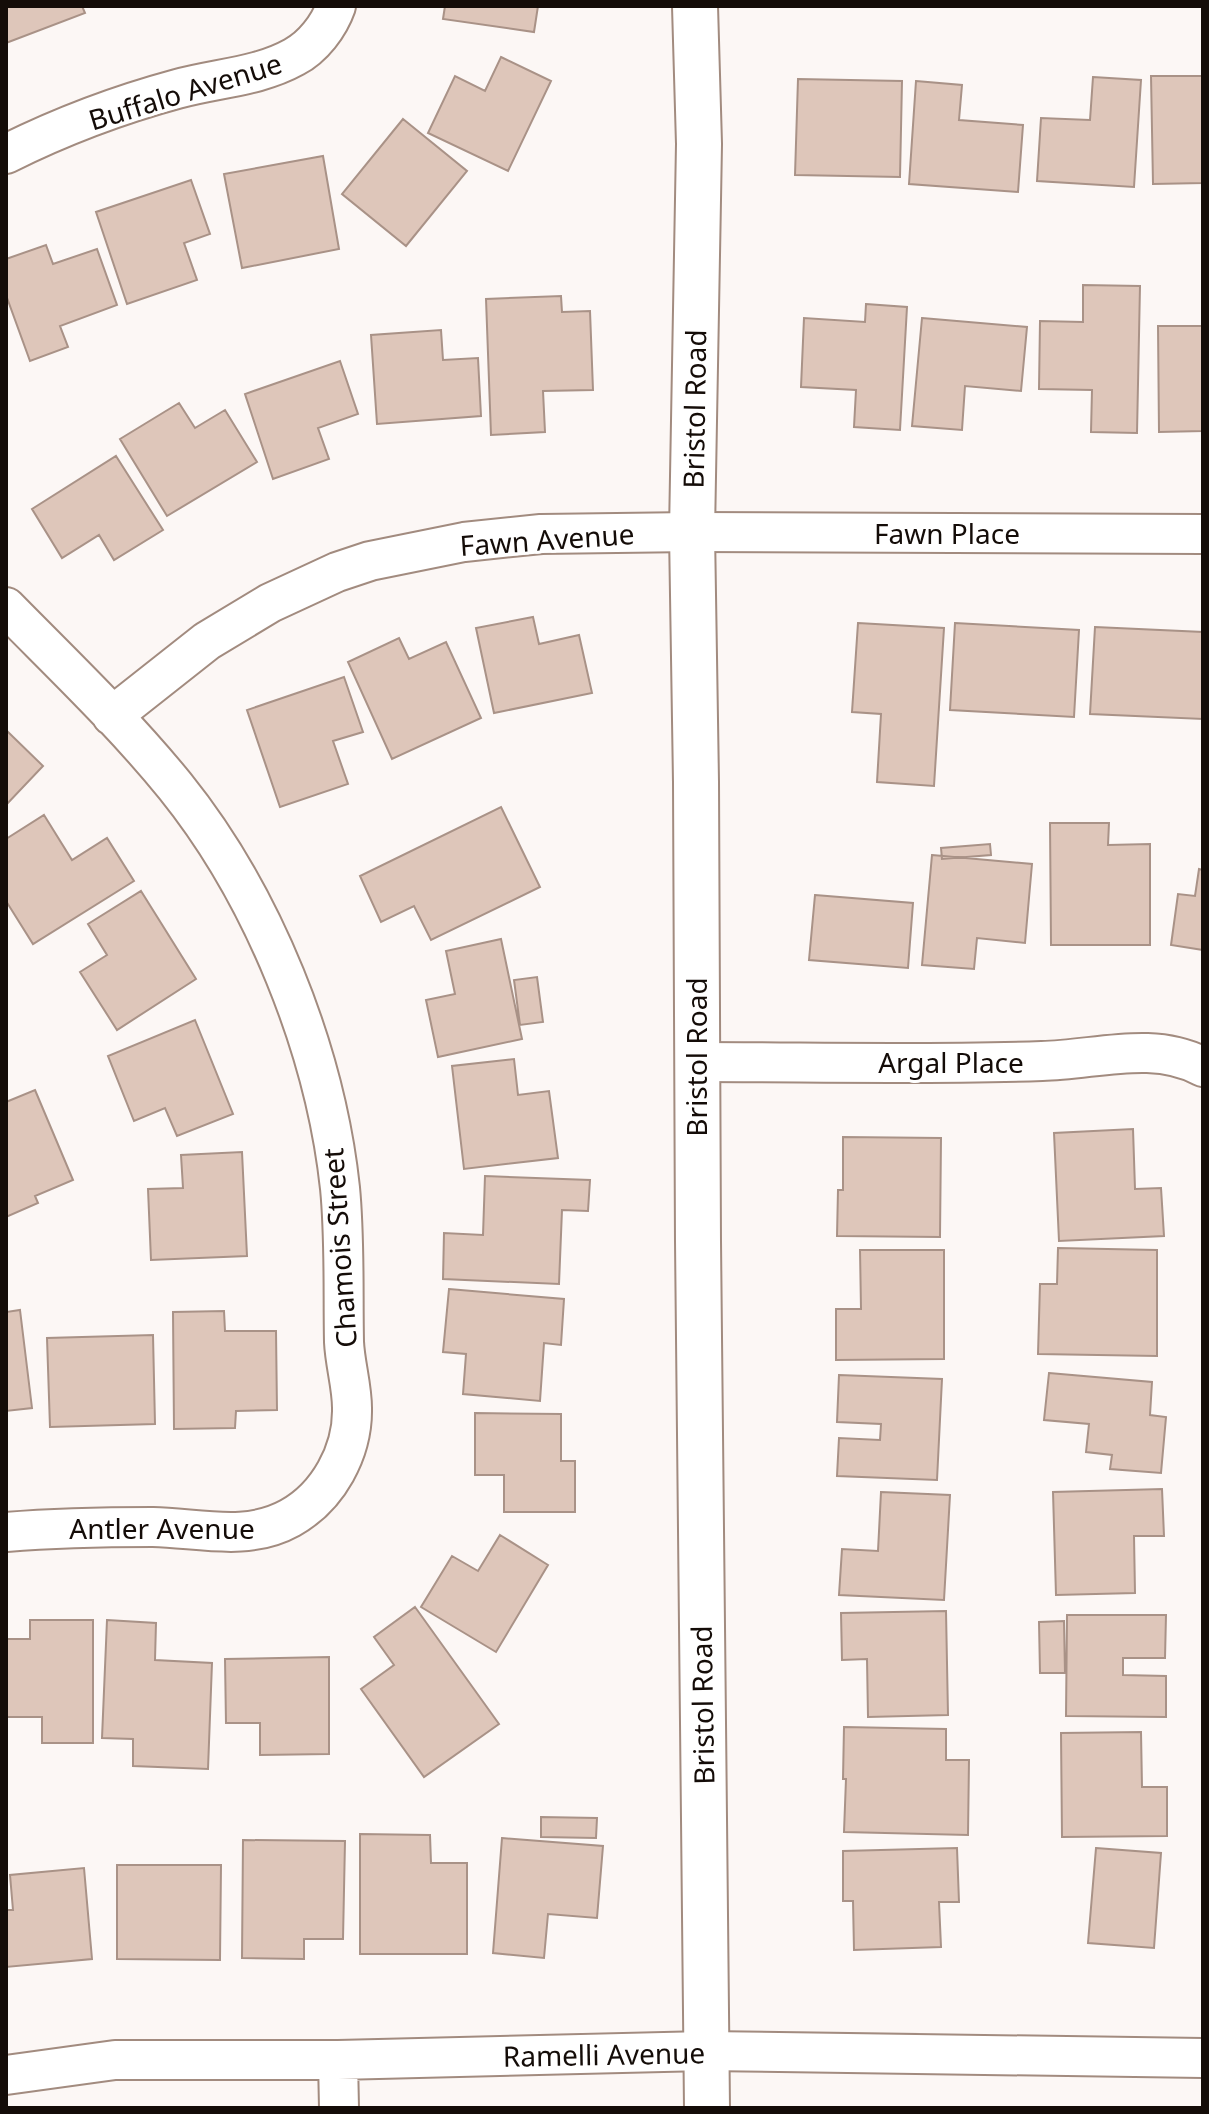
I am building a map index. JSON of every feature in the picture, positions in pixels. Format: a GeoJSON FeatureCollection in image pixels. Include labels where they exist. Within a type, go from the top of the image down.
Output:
{"type":"FeatureCollection","features":[{"type":"Feature","properties":{"kind":"street","name":"Buffalo Avenue"},"geometry":{"type":"LineString","coordinates":[[6,154],[121,105],[271,68],[298,55],[316,40],[336,6]]}},
{"type":"Feature","properties":{"kind":"street","name":"Bristol Road"},"geometry":{"type":"LineString","coordinates":[[695,6],[699,144],[692,532],[707,2108]]}},
{"type":"Feature","properties":{"kind":"street","name":"Fawn Place"},"geometry":{"type":"LineString","coordinates":[[692,532],[1203,534]]}},
{"type":"Feature","properties":{"kind":"street","name":"Fawn Avenue"},"geometry":{"type":"LineString","coordinates":[[112,716],[237,621],[337,572],[370,561],[464,542],[519,535],[692,532]]}},
{"type":"Feature","properties":{"kind":"street","name":"Chamois Street"},"geometry":{"type":"LineString","coordinates":[[6,607],[112,716],[193,810],[248,899],[295,1001],[329,1120],[340,1190],[345,1347],[352,1405],[348,1441],[330,1482],[312,1503]]}},
{"type":"Feature","properties":{"kind":"street","name":"Argal Place"},"geometry":{"type":"LineString","coordinates":[[696,1062],[1043,1061],[1137,1052],[1188,1059],[1203,1067]]}},
{"type":"Feature","properties":{"kind":"street","name":"Antler Avenue"},"geometry":{"type":"LineString","coordinates":[[6,1532],[106,1527],[240,1532],[269,1528],[291,1518],[312,1503]]}},
{"type":"Feature","properties":{"kind":"street","name":"Ramelli Avenue"},"geometry":{"type":"LineString","coordinates":[[6,2075],[115,2060],[338,2060],[705,2051],[1203,2058]]}},
{"type":"Feature","properties":{"kind":"street"},"geometry":{"type":"LineString","coordinates":[[338,2060],[339,2108]]}},
{"type":"Feature","properties":{"kind":"building"},"geometry":{"type":"Polygon","coordinates":[[[6,6],[82,6],[85,13],[6,43],[6,6]]]}},
{"type":"Feature","properties":{"kind":"building"},"geometry":{"type":"Polygon","coordinates":[[[445,6],[538,6],[534,32],[443,19],[445,6]]]}},
{"type":"Feature","properties":{"kind":"building"},"geometry":{"type":"Polygon","coordinates":[[[501,57],[551,81],[508,171],[428,133],[455,76],[485,91],[501,57]]]}},
{"type":"Feature","properties":{"kind":"building"},"geometry":{"type":"Polygon","coordinates":[[[1151,76],[1202,76],[1203,183],[1153,184],[1151,76]]]}},
{"type":"Feature","properties":{"kind":"building"},"geometry":{"type":"Polygon","coordinates":[[[1093,77],[1141,80],[1134,187],[1037,181],[1041,118],[1090,120],[1093,77]]]}},
{"type":"Feature","properties":{"kind":"building"},"geometry":{"type":"Polygon","coordinates":[[[798,79],[902,81],[900,177],[795,175],[798,79]]]}},
{"type":"Feature","properties":{"kind":"building"},"geometry":{"type":"Polygon","coordinates":[[[916,81],[962,85],[959,120],[1023,125],[1018,192],[909,184],[916,81]]]}},
{"type":"Feature","properties":{"kind":"building"},"geometry":{"type":"Polygon","coordinates":[[[403,119],[467,171],[406,246],[342,194],[403,119]]]}},
{"type":"Feature","properties":{"kind":"building"},"geometry":{"type":"Polygon","coordinates":[[[323,156],[339,249],[242,268],[224,174],[323,156]]]}},
{"type":"Feature","properties":{"kind":"building"},"geometry":{"type":"Polygon","coordinates":[[[191,180],[210,234],[184,243],[197,280],[127,304],[96,212],[191,180]]]}},
{"type":"Feature","properties":{"kind":"building"},"geometry":{"type":"Polygon","coordinates":[[[46,245],[53,264],[97,249],[117,305],[60,326],[68,347],[30,361],[6,295],[6,259],[46,245]]]}},
{"type":"Feature","properties":{"kind":"building"},"geometry":{"type":"Polygon","coordinates":[[[1083,285],[1140,286],[1137,433],[1091,432],[1092,390],[1039,389],[1040,321],[1083,322],[1083,285]]]}},
{"type":"Feature","properties":{"kind":"building"},"geometry":{"type":"Polygon","coordinates":[[[561,296],[562,312],[590,311],[593,390],[543,391],[545,432],[491,435],[486,299],[561,296]]]}},
{"type":"Feature","properties":{"kind":"building"},"geometry":{"type":"Polygon","coordinates":[[[866,304],[907,307],[900,430],[854,427],[856,390],[801,387],[804,318],[865,322],[866,304]]]}},
{"type":"Feature","properties":{"kind":"building"},"geometry":{"type":"Polygon","coordinates":[[[922,318],[1027,327],[1021,391],[965,386],[962,430],[912,426],[922,318]]]}},
{"type":"Feature","properties":{"kind":"building"},"geometry":{"type":"Polygon","coordinates":[[[1158,326],[1203,326],[1203,431],[1159,432],[1158,326]]]}},
{"type":"Feature","properties":{"kind":"building"},"geometry":{"type":"Polygon","coordinates":[[[441,330],[443,360],[478,358],[481,416],[377,424],[371,335],[441,330]]]}},
{"type":"Feature","properties":{"kind":"building"},"geometry":{"type":"Polygon","coordinates":[[[340,361],[358,414],[318,428],[329,459],[273,479],[245,394],[340,361]]]}},
{"type":"Feature","properties":{"kind":"building"},"geometry":{"type":"Polygon","coordinates":[[[179,403],[195,428],[225,410],[257,462],[167,516],[120,439],[179,403]]]}},
{"type":"Feature","properties":{"kind":"building"},"geometry":{"type":"Polygon","coordinates":[[[116,456],[163,530],[114,560],[99,535],[62,558],[32,509],[116,456]]]}},
{"type":"Feature","properties":{"kind":"building"},"geometry":{"type":"Polygon","coordinates":[[[533,617],[539,644],[579,635],[592,693],[494,713],[476,628],[533,617]]]}},
{"type":"Feature","properties":{"kind":"building"},"geometry":{"type":"Polygon","coordinates":[[[858,623],[944,628],[934,786],[877,782],[881,714],[852,712],[858,623]]]}},
{"type":"Feature","properties":{"kind":"building"},"geometry":{"type":"Polygon","coordinates":[[[955,623],[1079,630],[1074,717],[950,710],[955,623]]]}},
{"type":"Feature","properties":{"kind":"building"},"geometry":{"type":"Polygon","coordinates":[[[1095,627],[1203,632],[1203,719],[1090,714],[1095,627]]]}},
{"type":"Feature","properties":{"kind":"building"},"geometry":{"type":"Polygon","coordinates":[[[399,638],[409,659],[446,642],[481,718],[392,759],[348,662],[399,638]]]}},
{"type":"Feature","properties":{"kind":"building"},"geometry":{"type":"Polygon","coordinates":[[[344,677],[363,732],[333,741],[348,784],[280,807],[247,710],[344,677]]]}},
{"type":"Feature","properties":{"kind":"building"},"geometry":{"type":"Polygon","coordinates":[[[6,730],[43,766],[6,805],[6,730]]]}},
{"type":"Feature","properties":{"kind":"building"},"geometry":{"type":"Polygon","coordinates":[[[501,807],[540,887],[431,940],[414,906],[381,922],[360,876],[501,807]]]}},
{"type":"Feature","properties":{"kind":"building"},"geometry":{"type":"Polygon","coordinates":[[[44,815],[72,860],[107,838],[134,881],[33,944],[6,901],[6,839],[44,815]]]}},
{"type":"Feature","properties":{"kind":"building"},"geometry":{"type":"Polygon","coordinates":[[[1050,823],[1109,823],[1108,845],[1150,844],[1150,945],[1051,945],[1050,823]]]}},
{"type":"Feature","properties":{"kind":"building"},"geometry":{"type":"Polygon","coordinates":[[[990,844],[991,855],[942,859],[941,848],[990,844]]]}},
{"type":"Feature","properties":{"kind":"building"},"geometry":{"type":"Polygon","coordinates":[[[932,855],[1032,864],[1025,943],[977,938],[974,969],[922,965],[932,855]]]}},
{"type":"Feature","properties":{"kind":"building"},"geometry":{"type":"Polygon","coordinates":[[[1199,869],[1203,870],[1203,950],[1171,945],[1178,894],[1195,896],[1199,869]]]}},
{"type":"Feature","properties":{"kind":"building"},"geometry":{"type":"Polygon","coordinates":[[[141,891],[196,979],[117,1030],[80,972],[107,955],[88,924],[141,891]]]}},
{"type":"Feature","properties":{"kind":"building"},"geometry":{"type":"Polygon","coordinates":[[[815,895],[913,903],[908,968],[809,960],[815,895]]]}},
{"type":"Feature","properties":{"kind":"building"},"geometry":{"type":"Polygon","coordinates":[[[501,939],[522,1039],[438,1057],[426,1000],[455,994],[446,951],[501,939]]]}},
{"type":"Feature","properties":{"kind":"building"},"geometry":{"type":"Polygon","coordinates":[[[537,977],[543,1022],[520,1025],[514,980],[537,977]]]}},
{"type":"Feature","properties":{"kind":"building"},"geometry":{"type":"Polygon","coordinates":[[[195,1020],[233,1114],[177,1136],[165,1108],[134,1121],[108,1056],[195,1020]]]}},
{"type":"Feature","properties":{"kind":"building"},"geometry":{"type":"Polygon","coordinates":[[[514,1059],[518,1095],[549,1091],[558,1158],[464,1169],[452,1066],[514,1059]]]}},
{"type":"Feature","properties":{"kind":"building"},"geometry":{"type":"Polygon","coordinates":[[[35,1090],[73,1180],[35,1196],[38,1203],[6,1217],[6,1102],[35,1090]]]}},
{"type":"Feature","properties":{"kind":"building"},"geometry":{"type":"Polygon","coordinates":[[[1133,1129],[1135,1189],[1161,1188],[1164,1236],[1059,1241],[1054,1133],[1133,1129]]]}},
{"type":"Feature","properties":{"kind":"building"},"geometry":{"type":"Polygon","coordinates":[[[843,1137],[941,1138],[940,1237],[837,1236],[838,1190],[843,1190],[843,1137]]]}},
{"type":"Feature","properties":{"kind":"building"},"geometry":{"type":"Polygon","coordinates":[[[242,1152],[247,1256],[151,1260],[148,1189],[183,1188],[181,1155],[242,1152]]]}},
{"type":"Feature","properties":{"kind":"building"},"geometry":{"type":"Polygon","coordinates":[[[485,1176],[590,1180],[588,1211],[562,1210],[559,1284],[443,1279],[444,1233],[483,1235],[485,1176]]]}},
{"type":"Feature","properties":{"kind":"building"},"geometry":{"type":"Polygon","coordinates":[[[1058,1248],[1157,1250],[1157,1356],[1038,1354],[1040,1284],[1057,1284],[1058,1248]]]}},
{"type":"Feature","properties":{"kind":"building"},"geometry":{"type":"Polygon","coordinates":[[[860,1250],[944,1250],[944,1359],[836,1360],[836,1309],[861,1309],[860,1250]]]}},
{"type":"Feature","properties":{"kind":"building"},"geometry":{"type":"Polygon","coordinates":[[[449,1289],[564,1299],[561,1345],[544,1343],[540,1401],[463,1394],[466,1354],[443,1352],[449,1289]]]}},
{"type":"Feature","properties":{"kind":"building"},"geometry":{"type":"Polygon","coordinates":[[[20,1310],[32,1408],[6,1411],[6,1312],[20,1310]]]}},
{"type":"Feature","properties":{"kind":"building"},"geometry":{"type":"Polygon","coordinates":[[[224,1311],[225,1331],[276,1331],[277,1410],[236,1411],[235,1428],[174,1429],[173,1312],[224,1311]]]}},
{"type":"Feature","properties":{"kind":"building"},"geometry":{"type":"Polygon","coordinates":[[[153,1335],[155,1424],[50,1427],[47,1338],[153,1335]]]}},
{"type":"Feature","properties":{"kind":"building"},"geometry":{"type":"Polygon","coordinates":[[[1049,1373],[1152,1382],[1150,1415],[1166,1417],[1161,1473],[1110,1469],[1112,1455],[1086,1452],[1089,1424],[1044,1420],[1049,1373]]]}},
{"type":"Feature","properties":{"kind":"building"},"geometry":{"type":"Polygon","coordinates":[[[839,1375],[942,1379],[937,1480],[837,1476],[839,1438],[880,1440],[881,1424],[837,1422],[839,1375]]]}},
{"type":"Feature","properties":{"kind":"building"},"geometry":{"type":"Polygon","coordinates":[[[475,1413],[561,1414],[561,1461],[575,1461],[575,1512],[504,1512],[504,1475],[475,1475],[475,1413]]]}},
{"type":"Feature","properties":{"kind":"building"},"geometry":{"type":"Polygon","coordinates":[[[1162,1489],[1164,1536],[1134,1536],[1135,1593],[1056,1595],[1053,1492],[1162,1489]]]}},
{"type":"Feature","properties":{"kind":"building"},"geometry":{"type":"Polygon","coordinates":[[[881,1492],[950,1495],[944,1600],[839,1595],[842,1549],[878,1551],[881,1492]]]}},
{"type":"Feature","properties":{"kind":"building"},"geometry":{"type":"Polygon","coordinates":[[[500,1535],[548,1565],[496,1652],[421,1607],[452,1556],[478,1571],[500,1535]]]}},
{"type":"Feature","properties":{"kind":"building"},"geometry":{"type":"Polygon","coordinates":[[[415,1607],[499,1724],[424,1777],[361,1689],[394,1665],[374,1637],[415,1607]]]}},
{"type":"Feature","properties":{"kind":"building"},"geometry":{"type":"Polygon","coordinates":[[[946,1611],[948,1715],[868,1717],[867,1659],[842,1660],[841,1613],[946,1611]]]}},
{"type":"Feature","properties":{"kind":"building"},"geometry":{"type":"Polygon","coordinates":[[[1067,1615],[1166,1615],[1165,1658],[1123,1658],[1123,1675],[1166,1676],[1166,1717],[1066,1716],[1067,1615]]]}},
{"type":"Feature","properties":{"kind":"building"},"geometry":{"type":"Polygon","coordinates":[[[30,1620],[93,1620],[93,1743],[42,1743],[42,1717],[6,1717],[6,1639],[30,1639],[30,1620]]]}},
{"type":"Feature","properties":{"kind":"building"},"geometry":{"type":"Polygon","coordinates":[[[107,1620],[156,1623],[155,1660],[212,1663],[208,1769],[133,1766],[133,1739],[102,1738],[107,1620]]]}},
{"type":"Feature","properties":{"kind":"building"},"geometry":{"type":"Polygon","coordinates":[[[1064,1621],[1065,1673],[1040,1673],[1039,1622],[1064,1621]]]}},
{"type":"Feature","properties":{"kind":"building"},"geometry":{"type":"Polygon","coordinates":[[[329,1657],[329,1754],[260,1755],[260,1723],[226,1723],[225,1659],[329,1657]]]}},
{"type":"Feature","properties":{"kind":"building"},"geometry":{"type":"Polygon","coordinates":[[[844,1727],[946,1729],[946,1760],[969,1760],[968,1835],[844,1832],[844,1727]]]}},
{"type":"Feature","properties":{"kind":"building"},"geometry":{"type":"Polygon","coordinates":[[[1141,1732],[1142,1787],[1167,1787],[1167,1836],[1062,1837],[1061,1733],[1141,1732]]]}},
{"type":"Feature","properties":{"kind":"building"},"geometry":{"type":"Polygon","coordinates":[[[541,1817],[597,1818],[596,1838],[541,1837],[541,1817]]]}},
{"type":"Feature","properties":{"kind":"building"},"geometry":{"type":"Polygon","coordinates":[[[360,1834],[430,1835],[431,1863],[467,1863],[467,1954],[360,1954],[360,1834]]]}},
{"type":"Feature","properties":{"kind":"building"},"geometry":{"type":"Polygon","coordinates":[[[502,1838],[603,1846],[597,1918],[548,1914],[544,1958],[493,1953],[502,1838]]]}},
{"type":"Feature","properties":{"kind":"building"},"geometry":{"type":"Polygon","coordinates":[[[243,1840],[345,1841],[343,1939],[304,1939],[304,1959],[242,1958],[243,1840]]]}},
{"type":"Feature","properties":{"kind":"building"},"geometry":{"type":"Polygon","coordinates":[[[957,1848],[959,1902],[939,1902],[941,1947],[854,1950],[853,1901],[843,1901],[843,1851],[957,1848]]]}},
{"type":"Feature","properties":{"kind":"building"},"geometry":{"type":"Polygon","coordinates":[[[1096,1848],[1161,1853],[1154,1948],[1088,1943],[1096,1848]]]}},
{"type":"Feature","properties":{"kind":"building"},"geometry":{"type":"Polygon","coordinates":[[[117,1865],[221,1865],[220,1960],[117,1959],[117,1865]]]}},
{"type":"Feature","properties":{"kind":"building"},"geometry":{"type":"Polygon","coordinates":[[[84,1868],[92,1959],[6,1967],[6,1910],[13,1910],[10,1875],[84,1868]]]}}]}
